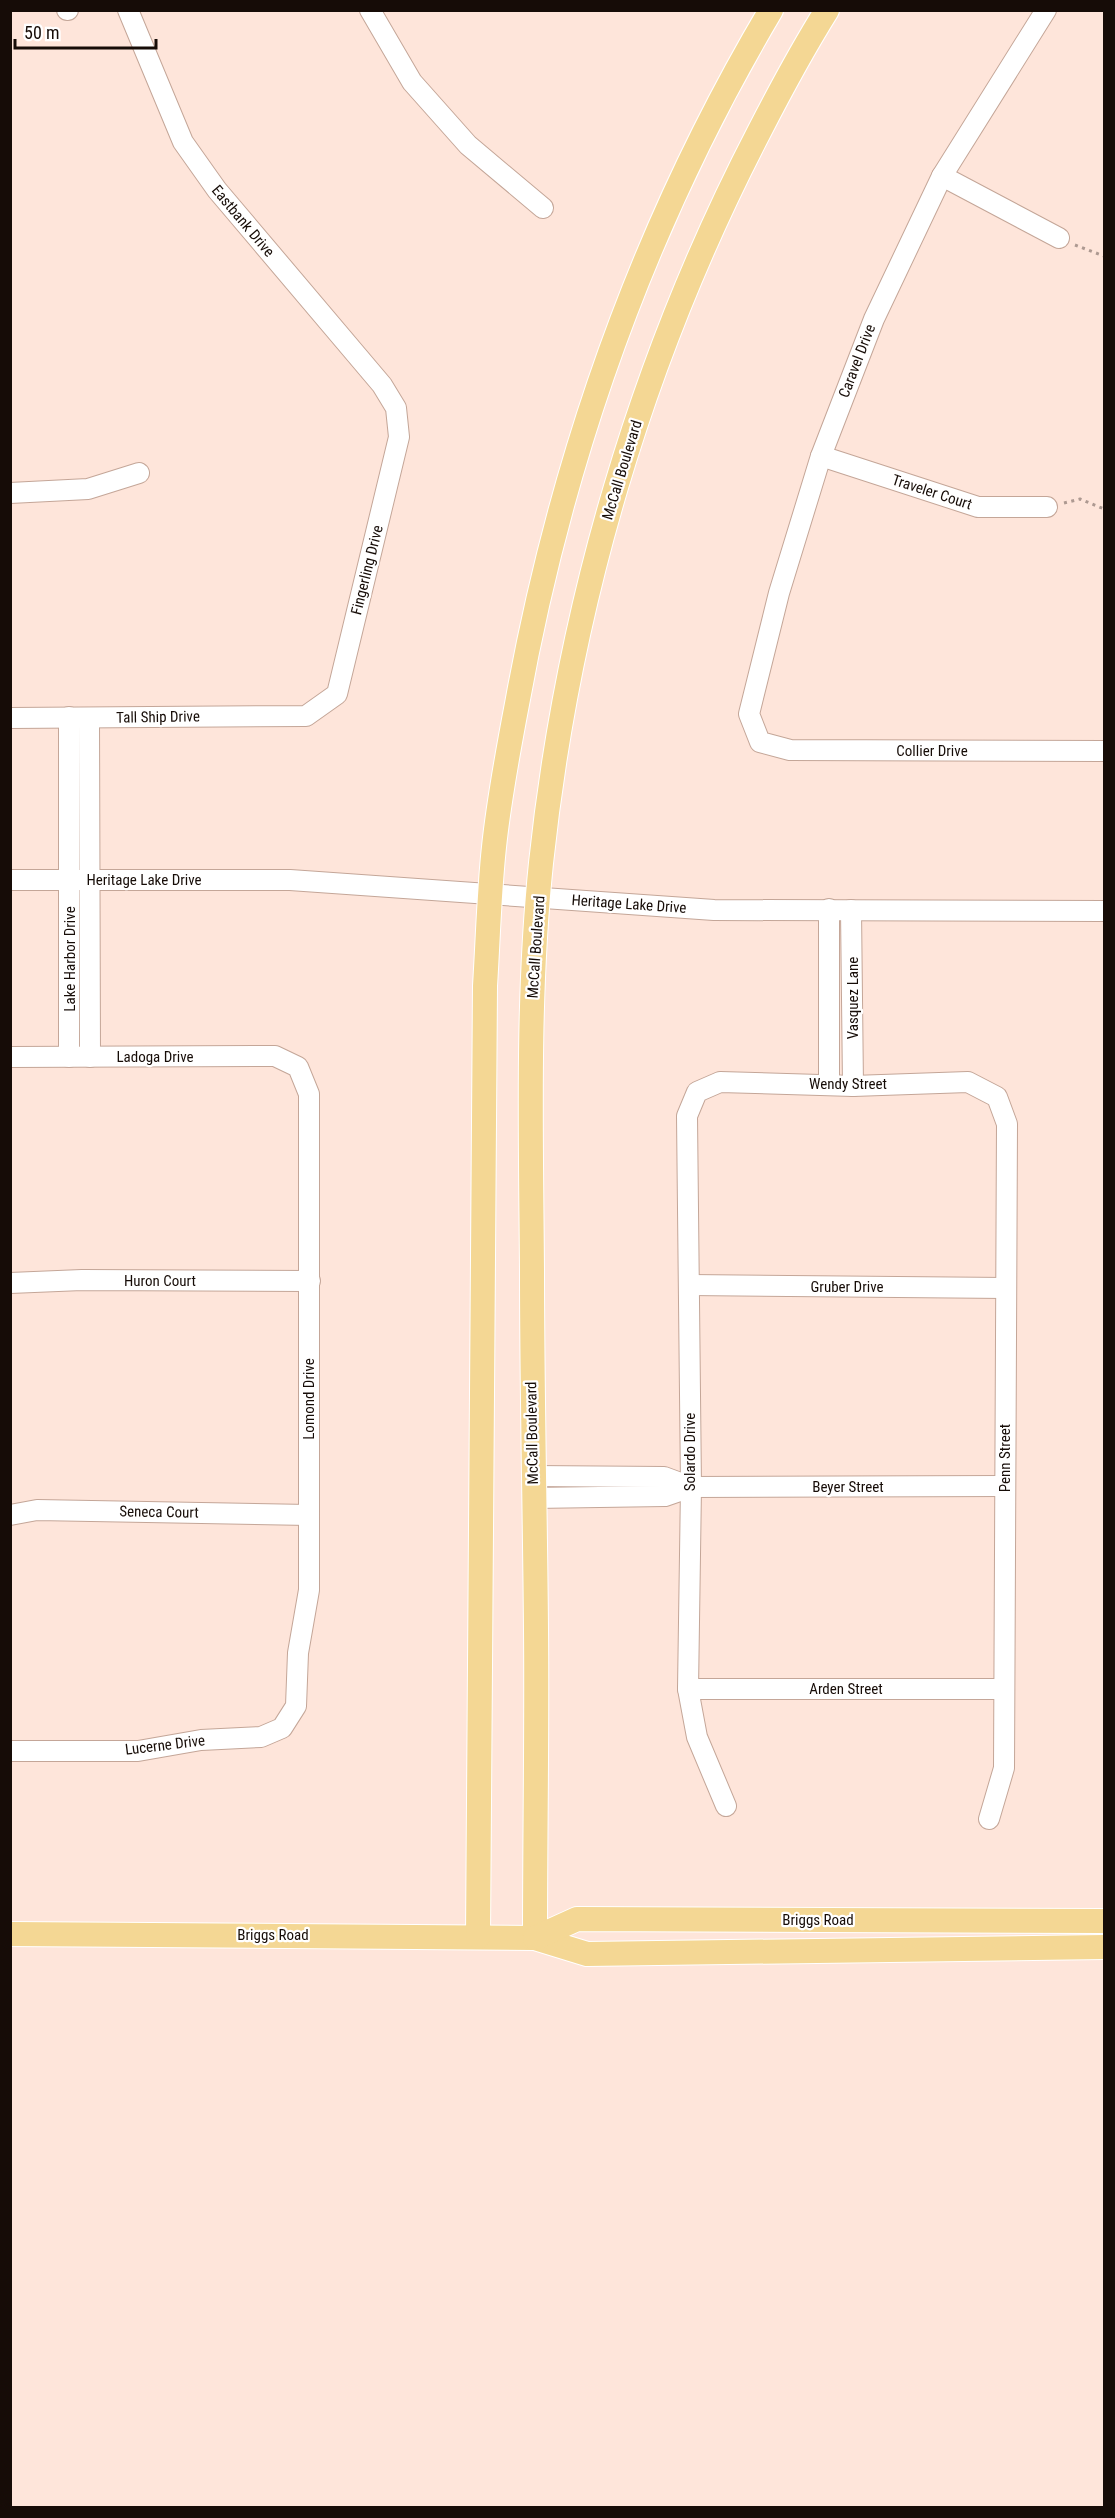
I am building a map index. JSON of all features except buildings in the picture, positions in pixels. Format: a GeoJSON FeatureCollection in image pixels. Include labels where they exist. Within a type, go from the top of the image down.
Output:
{"type":"FeatureCollection","features":[{"type":"Feature","properties":{"kind":"main road"},"geometry":{"type":"LineString","coordinates":[[478,1937],[485,998],[494,847],[522,672],[552,541],[591,406],[658,232],[707,129],[771,10]]}},
{"type":"Feature","properties":{"kind":"main road","name":"McCall Boulevard"},"geometry":{"type":"LineString","coordinates":[[535,1938],[536,1629],[533,1487],[532,995],[538,898],[554,767],[570,670],[612,496],[635,425],[695,264],[783,86],[827,10]]}},
{"type":"Feature","properties":{"kind":"main road","name":"Briggs Road"},"geometry":{"type":"LineString","coordinates":[[535,1938],[578,1919],[1104,1921]]}},
{"type":"Feature","properties":{"kind":"main road","name":"Briggs Road"},"geometry":{"type":"LineString","coordinates":[[10,1934],[535,1938],[587,1954],[1104,1947]]}},
{"type":"Feature","properties":{"kind":"street","name":"Eastbank Drive"},"geometry":{"type":"LineString","coordinates":[[128,10],[183,142],[217,190],[382,385],[396,408]]}},
{"type":"Feature","properties":{"kind":"street"},"geometry":{"type":"LineString","coordinates":[[370,10],[412,82],[468,145],[543,208]]}},
{"type":"Feature","properties":{"kind":"street","name":"Caravel Drive"},"geometry":{"type":"LineString","coordinates":[[760,742],[749,714],[779,593],[820,456],[874,320],[942,176],[1046,10]]}},
{"type":"Feature","properties":{"kind":"street"},"geometry":{"type":"LineString","coordinates":[[942,176],[1059,238]]}},
{"type":"Feature","properties":{"kind":"street","name":"Fingerling Drive"},"geometry":{"type":"LineString","coordinates":[[306,716],[337,694],[399,437],[396,408]]}},
{"type":"Feature","properties":{"kind":"street","name":"Traveler Court"},"geometry":{"type":"LineString","coordinates":[[820,456],[978,507],[1047,507]]}},
{"type":"Feature","properties":{"kind":"street"},"geometry":{"type":"LineString","coordinates":[[10,493],[88,489],[139,473]]}},
{"type":"Feature","properties":{"kind":"street","name":"Tall Ship Drive"},"geometry":{"type":"LineString","coordinates":[[10,718],[306,716]]}},
{"type":"Feature","properties":{"kind":"street","name":"Lake Harbor Drive"},"geometry":{"type":"LineString","coordinates":[[69,717],[90,1057]]}},
{"type":"Feature","properties":{"kind":"street","name":"Lake Harbor Drive"},"geometry":{"type":"LineString","coordinates":[[69,1057],[89,718]]}},
{"type":"Feature","properties":{"kind":"street","name":"Collier Drive"},"geometry":{"type":"LineString","coordinates":[[760,742],[790,750],[1104,751]]}},
{"type":"Feature","properties":{"kind":"street","name":"Heritage Lake Drive"},"geometry":{"type":"LineString","coordinates":[[10,880],[290,880],[714,910],[1104,911]]}},
{"type":"Feature","properties":{"kind":"street","name":"Vasquez Lane"},"geometry":{"type":"LineString","coordinates":[[829,909],[829,1085]]}},
{"type":"Feature","properties":{"kind":"street","name":"Vasquez Lane"},"geometry":{"type":"LineString","coordinates":[[851,910],[853,1086]]}},
{"type":"Feature","properties":{"kind":"street","name":"Ladoga Drive"},"geometry":{"type":"LineString","coordinates":[[10,1058],[275,1056],[298,1067]]}},
{"type":"Feature","properties":{"kind":"street","name":"Lomond Drive"},"geometry":{"type":"LineString","coordinates":[[282,1728],[296,1706],[298,1653],[309,1590],[309,1094],[298,1067]]}},
{"type":"Feature","properties":{"kind":"street","name":"Wendy Street"},"geometry":{"type":"LineString","coordinates":[[696,1092],[720,1082],[853,1086],[968,1082],[997,1097]]}},
{"type":"Feature","properties":{"kind":"street","name":"Solardo Drive"},"geometry":{"type":"LineString","coordinates":[[696,1092],[687,1116],[691,1487],[688,1689],[696,1737],[726,1806]]}},
{"type":"Feature","properties":{"kind":"street","name":"Penn Street"},"geometry":{"type":"LineString","coordinates":[[989,1819],[1004,1768],[1007,1124],[997,1097]]}},
{"type":"Feature","properties":{"kind":"street","name":"Huron Court"},"geometry":{"type":"LineString","coordinates":[[10,1283],[82,1280],[310,1281]]}},
{"type":"Feature","properties":{"kind":"street","name":"Gruber Drive"},"geometry":{"type":"LineString","coordinates":[[689,1286],[1006,1288]]}},
{"type":"Feature","properties":{"kind":"street","name":"Beyer Street"},"geometry":{"type":"LineString","coordinates":[[533,1487],[665,1496],[691,1487],[1005,1486]]}},
{"type":"Feature","properties":{"kind":"street","name":"Seneca Court"},"geometry":{"type":"LineString","coordinates":[[10,1515],[37,1510],[309,1515]]}},
{"type":"Feature","properties":{"kind":"street","name":"Arden Street"},"geometry":{"type":"LineString","coordinates":[[688,1689],[1004,1689]]}},
{"type":"Feature","properties":{"kind":"street","name":"Lucerne Drive"},"geometry":{"type":"LineString","coordinates":[[10,1751],[138,1751],[201,1740],[261,1737],[282,1728]]}},
{"type":"Feature","properties":{"kind":"path"},"geometry":{"type":"LineString","coordinates":[[1059,238],[1093,254],[1104,256]]}},
{"type":"Feature","properties":{"kind":"path"},"geometry":{"type":"LineString","coordinates":[[1047,507],[1080,499],[1104,509]]}}]}
